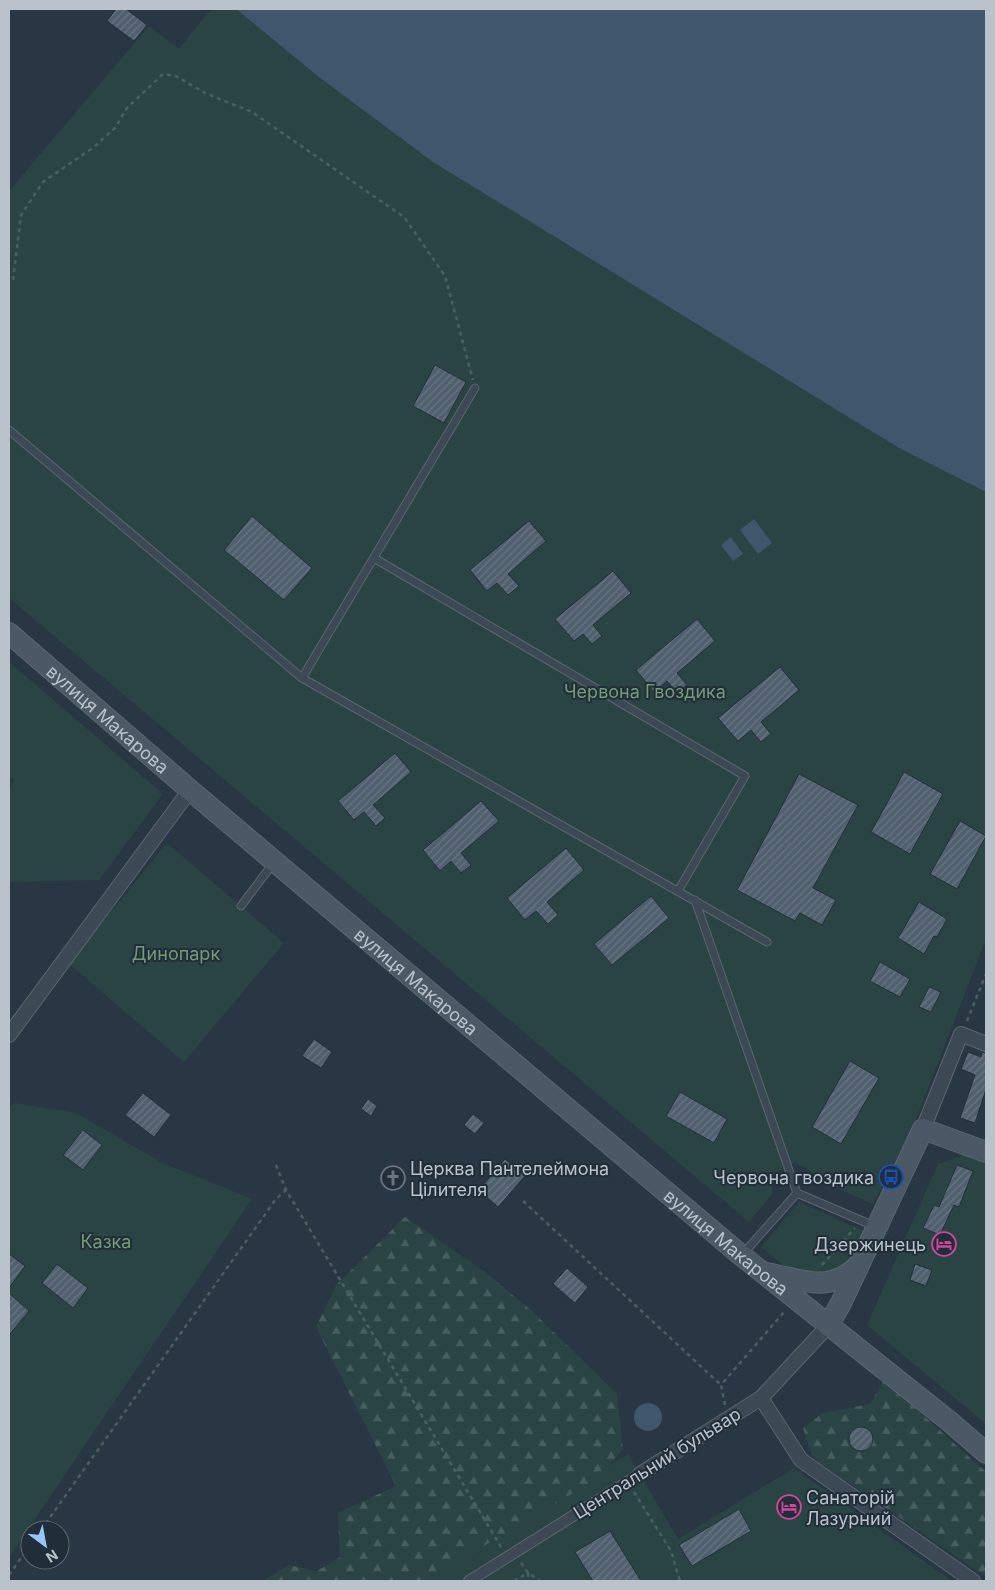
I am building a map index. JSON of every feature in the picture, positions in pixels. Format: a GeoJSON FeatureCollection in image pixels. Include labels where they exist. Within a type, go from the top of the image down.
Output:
{"type":"FeatureCollection","features":[{"type":"Feature","properties":{"kind":"main road","name":"вулиця Макарова"},"geometry":{"type":"LineString","coordinates":[[9,633],[274,862],[742,1256],[764,1273],[801,1290],[828,1326],[986,1453]]}},
{"type":"Feature","properties":{"kind":"main road"},"geometry":{"type":"LineString","coordinates":[[828,1326],[860,1264],[870,1224],[923,1129],[986,1152]]}},
{"type":"Feature","properties":{"kind":"main road"},"geometry":{"type":"LineString","coordinates":[[801,1290],[813,1284],[833,1281],[850,1274],[860,1264]]}},
{"type":"Feature","properties":{"kind":"street"},"geometry":{"type":"LineString","coordinates":[[9,1035],[190,790]]}},
{"type":"Feature","properties":{"kind":"street"},"geometry":{"type":"LineString","coordinates":[[923,1129],[962,1034],[986,1044]]}},
{"type":"Feature","properties":{"kind":"street","name":"Центральний бульвар"},"geometry":{"type":"LineString","coordinates":[[469,1581],[761,1398],[828,1326]]}},
{"type":"Feature","properties":{"kind":"street"},"geometry":{"type":"LineString","coordinates":[[761,1398],[801,1460],[973,1581]]}},
{"type":"Feature","properties":{"kind":"lane"},"geometry":{"type":"LineString","coordinates":[[302,678],[476,388]]}},
{"type":"Feature","properties":{"kind":"lane"},"geometry":{"type":"LineString","coordinates":[[9,430],[302,678],[767,942]]}},
{"type":"Feature","properties":{"kind":"lane"},"geometry":{"type":"LineString","coordinates":[[374,558],[745,776],[678,891]]}},
{"type":"Feature","properties":{"kind":"lane"},"geometry":{"type":"LineString","coordinates":[[241,906],[274,862]]}},
{"type":"Feature","properties":{"kind":"lane"},"geometry":{"type":"LineString","coordinates":[[695,900],[797,1193],[870,1224]]}},
{"type":"Feature","properties":{"kind":"lane"},"geometry":{"type":"LineString","coordinates":[[742,1256],[797,1193]]}},
{"type":"Feature","properties":{"kind":"path"},"geometry":{"type":"LineString","coordinates":[[13,280],[21,215],[43,182],[94,147],[115,128],[127,108],[163,74],[176,76],[204,92],[252,112],[404,217],[445,276],[476,388]]}},
{"type":"Feature","properties":{"kind":"path"},"geometry":{"type":"LineString","coordinates":[[962,1034],[986,974]]}},
{"type":"Feature","properties":{"kind":"path"},"geometry":{"type":"LineString","coordinates":[[276,1165],[286,1190],[511,1555],[528,1573],[540,1581]]}},
{"type":"Feature","properties":{"kind":"path"},"geometry":{"type":"LineString","coordinates":[[48,1520],[276,1199],[286,1190]]}},
{"type":"Feature","properties":{"kind":"path"},"geometry":{"type":"LineString","coordinates":[[523,1201],[721,1385],[728,1419]]}},
{"type":"Feature","properties":{"kind":"path"},"geometry":{"type":"LineString","coordinates":[[721,1385],[801,1290],[870,1224]]}},
{"type":"Feature","properties":{"kind":"path"},"geometry":{"type":"LineString","coordinates":[[634,1478],[671,1550],[680,1581]]}},
{"type":"Feature","properties":{"kind":"path"},"geometry":{"type":"LineString","coordinates":[[9,1575],[20,1559]]}},
{"type":"Feature","properties":{"kind":"path"},"geometry":{"type":"LineString","coordinates":[[514,1581],[528,1573]]}},
{"type":"Feature","properties":{"kind":"path"},"geometry":{"type":"LineString","coordinates":[[528,1573],[528,1581]]}},
{"type":"Feature","properties":{"kind":"green space","name":"Червона Гвоздика"},"geometry":{"type":"Polygon","coordinates":[[[211,9],[236,9],[315,74],[899,448],[986,492],[986,939],[913,1127],[873,1204],[816,1179],[808,1169],[795,1163],[778,1172],[772,1184],[772,1194],[749,1222],[9,598],[9,191],[149,26],[179,49],[211,9]]]}},
{"type":"Feature","properties":{"kind":"green space"},"geometry":{"type":"Polygon","coordinates":[[[9,662],[163,794],[99,880],[9,882],[9,791],[14,781],[9,777],[9,662]]]}},
{"type":"Feature","properties":{"kind":"green space","name":"Динопарк"},"geometry":{"type":"Polygon","coordinates":[[[167,843],[284,943],[184,1062],[69,964],[167,843]]]}},
{"type":"Feature","properties":{"kind":"green space","name":"Казка"},"geometry":{"type":"Polygon","coordinates":[[[15,1103],[76,1113],[161,1162],[252,1199],[34,1520],[20,1520],[20,1541],[9,1557],[9,1107],[15,1103]]]}},
{"type":"Feature","properties":{"kind":"green space","name":"Дзержинець"},"geometry":{"type":"Polygon","coordinates":[[[970,1153],[986,1160],[986,1424],[867,1325],[938,1164],[970,1153]]]}},
{"type":"Feature","properties":{"kind":"green space"},"geometry":{"type":"Polygon","coordinates":[[[799,1202],[868,1233],[849,1267],[825,1275],[796,1271],[784,1266],[761,1247],[799,1202]]]}},
{"type":"Feature","properties":{"kind":"green space"},"geometry":{"type":"Polygon","coordinates":[[[405,1217],[485,1272],[533,1312],[617,1394],[623,1449],[600,1477],[425,1581],[263,1581],[289,1565],[317,1571],[340,1557],[338,1513],[396,1486],[316,1327],[336,1285],[405,1217]]]}},
{"type":"Feature","properties":{"kind":"green space"},"geometry":{"type":"Polygon","coordinates":[[[884,1380],[986,1472],[986,1577],[813,1458],[803,1428],[823,1413],[870,1404],[884,1380]]]}},
{"type":"Feature","properties":{"kind":"green space","name":"Санаторій Лазурний"},"geometry":{"type":"Polygon","coordinates":[[[628,1454],[678,1539],[794,1468],[952,1581],[425,1581],[628,1454]]]}},
{"type":"Feature","properties":{"kind":"water"},"geometry":{"type":"Polygon","coordinates":[[[236,9],[986,9],[986,492],[899,448],[433,162],[315,74],[236,9]]]}},
{"type":"Feature","properties":{"kind":"water"},"geometry":{"type":"Polygon","coordinates":[[[754,519],[772,543],[758,554],[740,530],[754,519]]]}},
{"type":"Feature","properties":{"kind":"water"},"geometry":{"type":"Polygon","coordinates":[[[731,537],[743,554],[733,561],[721,545],[731,537]]]}},
{"type":"Feature","properties":{"kind":"water"},"geometry":{"type":"Polygon","coordinates":[[[648,1403],[658,1407],[662,1417],[658,1427],[648,1431],[638,1427],[634,1417],[638,1407],[648,1403]]]}},
{"type":"Feature","properties":{"kind":"building"},"geometry":{"type":"Polygon","coordinates":[[[116,9],[126,9],[147,25],[134,41],[107,21],[116,9]]]}},
{"type":"Feature","properties":{"kind":"building"},"geometry":{"type":"Polygon","coordinates":[[[435,365],[466,382],[444,423],[413,406],[435,365]]]}},
{"type":"Feature","properties":{"kind":"building"},"geometry":{"type":"Polygon","coordinates":[[[252,516],[312,568],[284,600],[224,550],[252,516]]]}},
{"type":"Feature","properties":{"kind":"building"},"geometry":{"type":"Polygon","coordinates":[[[529,521],[546,541],[508,574],[519,586],[508,595],[497,583],[487,591],[470,570],[529,521]]]}},
{"type":"Feature","properties":{"kind":"building"},"geometry":{"type":"Polygon","coordinates":[[[613,571],[631,593],[593,625],[602,636],[592,644],[583,634],[574,641],[555,619],[613,571]]]}},
{"type":"Feature","properties":{"kind":"building"},"geometry":{"type":"Polygon","coordinates":[[[697,619],[715,641],[677,673],[687,685],[677,693],[667,681],[654,692],[636,670],[697,619]]]}},
{"type":"Feature","properties":{"kind":"building"},"geometry":{"type":"Polygon","coordinates":[[[780,667],[799,690],[761,722],[771,734],[761,742],[751,730],[738,741],[718,718],[780,667]]]}},
{"type":"Feature","properties":{"kind":"building"},"geometry":{"type":"Polygon","coordinates":[[[395,753],[411,772],[373,805],[385,818],[376,826],[364,812],[354,820],[338,801],[395,753]]]}},
{"type":"Feature","properties":{"kind":"building"},"geometry":{"type":"Polygon","coordinates":[[[904,772],[943,794],[910,854],[871,832],[904,772]]]}},
{"type":"Feature","properties":{"kind":"building"},"geometry":{"type":"Polygon","coordinates":[[[799,774],[858,805],[813,888],[836,900],[822,925],[800,913],[795,921],[737,890],[799,774]]]}},
{"type":"Feature","properties":{"kind":"building"},"geometry":{"type":"Polygon","coordinates":[[[481,801],[499,821],[461,853],[471,865],[461,873],[451,861],[440,871],[423,850],[481,801]]]}},
{"type":"Feature","properties":{"kind":"building"},"geometry":{"type":"Polygon","coordinates":[[[960,821],[986,836],[957,889],[930,874],[960,821]]]}},
{"type":"Feature","properties":{"kind":"building"},"geometry":{"type":"Polygon","coordinates":[[[566,848],[584,870],[547,902],[558,915],[548,924],[536,911],[525,920],[507,898],[566,848]]]}},
{"type":"Feature","properties":{"kind":"building"},"geometry":{"type":"Polygon","coordinates":[[[651,896],[669,918],[612,965],[594,944],[651,896]]]}},
{"type":"Feature","properties":{"kind":"building"},"geometry":{"type":"Polygon","coordinates":[[[919,902],[947,919],[937,937],[934,936],[924,954],[898,938],[919,902]]]}},
{"type":"Feature","properties":{"kind":"building"},"geometry":{"type":"Polygon","coordinates":[[[880,962],[910,979],[900,997],[870,981],[880,962]]]}},
{"type":"Feature","properties":{"kind":"building"},"geometry":{"type":"Polygon","coordinates":[[[929,987],[941,992],[931,1012],[919,1007],[929,987]]]}},
{"type":"Feature","properties":{"kind":"building"},"geometry":{"type":"Polygon","coordinates":[[[314,1039],[332,1052],[321,1068],[302,1056],[314,1039]]]}},
{"type":"Feature","properties":{"kind":"building"},"geometry":{"type":"Polygon","coordinates":[[[968,1052],[981,1057],[982,1052],[986,1053],[986,1089],[975,1123],[960,1118],[975,1075],[961,1069],[968,1052]]]}},
{"type":"Feature","properties":{"kind":"building"},"geometry":{"type":"Polygon","coordinates":[[[850,1061],[879,1078],[841,1144],[812,1127],[850,1061]]]}},
{"type":"Feature","properties":{"kind":"building"},"geometry":{"type":"Polygon","coordinates":[[[680,1092],[727,1119],[714,1143],[666,1116],[680,1092]]]}},
{"type":"Feature","properties":{"kind":"building"},"geometry":{"type":"Polygon","coordinates":[[[143,1093],[171,1115],[154,1137],[125,1115],[143,1093]]]}},
{"type":"Feature","properties":{"kind":"building"},"geometry":{"type":"Polygon","coordinates":[[[368,1099],[377,1106],[371,1116],[361,1109],[368,1099]]]}},
{"type":"Feature","properties":{"kind":"building"},"geometry":{"type":"Polygon","coordinates":[[[473,1114],[484,1123],[475,1134],[464,1125],[473,1114]]]}},
{"type":"Feature","properties":{"kind":"building"},"geometry":{"type":"Polygon","coordinates":[[[83,1130],[102,1145],[83,1170],[63,1155],[83,1130]]]}},
{"type":"Feature","properties":{"kind":"building","name":"Церква Пантелеймона Цілителя"},"geometry":{"type":"Polygon","coordinates":[[[505,1159],[525,1176],[498,1207],[479,1190],[505,1159]]]}},
{"type":"Feature","properties":{"kind":"building"},"geometry":{"type":"Polygon","coordinates":[[[957,1165],[973,1171],[959,1207],[954,1205],[940,1235],[923,1228],[934,1205],[939,1207],[957,1165]]]}},
{"type":"Feature","properties":{"kind":"building"},"geometry":{"type":"Polygon","coordinates":[[[9,1254],[25,1266],[9,1288],[9,1254]]]}},
{"type":"Feature","properties":{"kind":"building"},"geometry":{"type":"Polygon","coordinates":[[[57,1264],[88,1288],[73,1308],[42,1283],[57,1264]]]}},
{"type":"Feature","properties":{"kind":"building"},"geometry":{"type":"Polygon","coordinates":[[[915,1264],[932,1270],[926,1286],[910,1280],[915,1264]]]}},
{"type":"Feature","properties":{"kind":"building"},"geometry":{"type":"Polygon","coordinates":[[[567,1268],[588,1287],[575,1303],[553,1284],[567,1268]]]}},
{"type":"Feature","properties":{"kind":"building"},"geometry":{"type":"Polygon","coordinates":[[[9,1293],[29,1311],[9,1335],[9,1293]]]}},
{"type":"Feature","properties":{"kind":"building"},"geometry":{"type":"Polygon","coordinates":[[[861,1427],[866,1428],[872,1434],[872,1444],[866,1450],[861,1451],[856,1450],[850,1444],[849,1439],[850,1434],[856,1428],[861,1427]]]}},
{"type":"Feature","properties":{"kind":"building"},"geometry":{"type":"Polygon","coordinates":[[[739,1509],[751,1531],[692,1566],[679,1545],[739,1509]]]}},
{"type":"Feature","properties":{"kind":"building"},"geometry":{"type":"Polygon","coordinates":[[[610,1531],[641,1581],[593,1581],[575,1552],[610,1531]]]}},
{"type":"Feature","properties":{"kind":"place","name":"Червона гвоздика"},"geometry":{"type":"Point","coordinates":[891,1177]}},
{"type":"Feature","properties":{"kind":"place","name":"Церква Пантелеймона Цілителя"},"geometry":{"type":"Point","coordinates":[393,1178]}},
{"type":"Feature","properties":{"kind":"place","name":"Дзержинець"},"geometry":{"type":"Point","coordinates":[944,1244]}},
{"type":"Feature","properties":{"kind":"place","name":"Санаторій Лазурний"},"geometry":{"type":"Point","coordinates":[789,1507]}}]}
